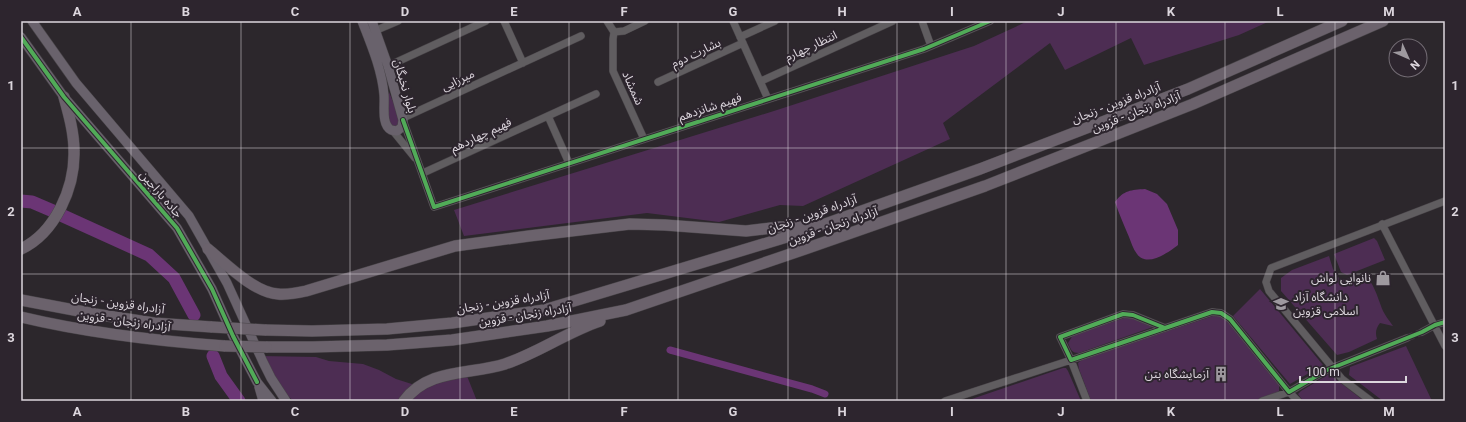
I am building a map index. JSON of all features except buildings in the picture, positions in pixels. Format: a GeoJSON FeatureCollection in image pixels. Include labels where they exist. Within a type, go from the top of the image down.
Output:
{"type":"FeatureCollection","features":[{"type":"Feature","properties":{"kind":"highway","name":"آزادراه قزوین - زنجان"},"geometry":{"type":"LineString","coordinates":[[21,300],[95,314],[154,322],[212,327],[312,331],[387,329],[452,323],[544,310],[819,226],[980,170],[1188,89],[1342,21]]}},
{"type":"Feature","properties":{"kind":"highway","name":"آزادراه زنجان - قزوین"},"geometry":{"type":"LineString","coordinates":[[21,318],[152,339],[225,346],[312,347],[387,346],[452,340],[547,326],[626,310],[798,252],[985,186],[1193,104],[1382,21]]}},
{"type":"Feature","properties":{"kind":"highway"},"geometry":{"type":"LineString","coordinates":[[21,250],[39,236],[52,222],[65,198],[72,177],[74,152],[73,142],[69,115],[64,97]]}},
{"type":"Feature","properties":{"kind":"highway"},"geometry":{"type":"LineString","coordinates":[[208,249],[231,269],[256,287],[277,294],[293,294],[455,246],[522,237],[630,224],[746,231],[780,227],[819,226]]}},
{"type":"Feature","properties":{"kind":"highway"},"geometry":{"type":"LineString","coordinates":[[404,401],[418,386],[430,380],[443,375],[505,364],[525,356],[567,335],[626,310]]}},
{"type":"Feature","properties":{"kind":"main road","name":"جاده باراجین"},"geometry":{"type":"LineString","coordinates":[[32,21],[76,82],[189,216],[227,283],[271,378],[286,401]]}},
{"type":"Feature","properties":{"kind":"main road","name":"بلوار نخبگان"},"geometry":{"type":"LineString","coordinates":[[362,21],[371,33],[388,66],[403,119],[401,129],[397,131],[387,128],[386,124],[382,81],[371,33],[372,21]]}},
{"type":"Feature","properties":{"kind":"main road","name":"جاده باراجین"},"geometry":{"type":"LineString","coordinates":[[21,37],[64,97],[177,228],[212,290],[233,336],[257,382],[263,401]]}},
{"type":"Feature","properties":{"kind":"main road","name":"جاده باراجین"},"geometry":{"type":"LineString","coordinates":[[271,378],[293,401]]}},
{"type":"Feature","properties":{"kind":"main road","name":"جاده باراجین"},"geometry":{"type":"LineString","coordinates":[[257,382],[272,401]]}},
{"type":"Feature","properties":{"kind":"street"},"geometry":{"type":"LineString","coordinates":[[371,33],[398,21]]}},
{"type":"Feature","properties":{"kind":"street"},"geometry":{"type":"LineString","coordinates":[[388,66],[486,21]]}},
{"type":"Feature","properties":{"kind":"street"},"geometry":{"type":"LineString","coordinates":[[504,21],[523,63]]}},
{"type":"Feature","properties":{"kind":"street"},"geometry":{"type":"LineString","coordinates":[[607,21],[614,32],[624,31],[646,21]]}},
{"type":"Feature","properties":{"kind":"street"},"geometry":{"type":"LineString","coordinates":[[733,21],[768,99]]}},
{"type":"Feature","properties":{"kind":"street","name":"بشارت دوم"},"geometry":{"type":"LineString","coordinates":[[658,82],[775,21]]}},
{"type":"Feature","properties":{"kind":"street","name":"انتظار چهارم"},"geometry":{"type":"LineString","coordinates":[[761,82],[893,21]]}},
{"type":"Feature","properties":{"kind":"street"},"geometry":{"type":"LineString","coordinates":[[930,46],[922,23],[931,21]]}},
{"type":"Feature","properties":{"kind":"street","name":"فهیم شانزدهم"},"geometry":{"type":"LineString","coordinates":[[423,174],[434,207],[930,46],[990,21]]}},
{"type":"Feature","properties":{"kind":"street","name":"شمشاد"},"geometry":{"type":"LineString","coordinates":[[614,32],[613,71],[644,139]]}},
{"type":"Feature","properties":{"kind":"street","name":"میرزایی"},"geometry":{"type":"LineString","coordinates":[[403,119],[581,36]]}},
{"type":"Feature","properties":{"kind":"street","name":"فهیم چهاردهم"},"geometry":{"type":"LineString","coordinates":[[423,174],[596,94]]}},
{"type":"Feature","properties":{"kind":"street"},"geometry":{"type":"LineString","coordinates":[[548,116],[569,163]]}},
{"type":"Feature","properties":{"kind":"street"},"geometry":{"type":"LineString","coordinates":[[403,119],[423,174]]}},
{"type":"Feature","properties":{"kind":"street"},"geometry":{"type":"LineString","coordinates":[[393,131],[419,163]]}},
{"type":"Feature","properties":{"kind":"street"},"geometry":{"type":"LineString","coordinates":[[1371,401],[1342,379],[1269,291],[1266,282],[1271,268],[1445,201]]}},
{"type":"Feature","properties":{"kind":"street"},"geometry":{"type":"LineString","coordinates":[[1382,224],[1445,346]]}},
{"type":"Feature","properties":{"kind":"street"},"geometry":{"type":"LineString","coordinates":[[945,401],[1212,312],[1221,313],[1230,318],[1289,392],[1298,401]]}},
{"type":"Feature","properties":{"kind":"street"},"geometry":{"type":"LineString","coordinates":[[1087,401],[1060,337],[1123,314],[1133,315],[1165,328]]}},
{"type":"Feature","properties":{"kind":"street"},"geometry":{"type":"LineString","coordinates":[[1422,332],[1435,325],[1445,322]]}},
{"type":"Feature","properties":{"kind":"street"},"geometry":{"type":"LineString","coordinates":[[1262,401],[1289,392],[1332,367],[1407,338]]}},
{"type":"Feature","properties":{"kind":"shaded area"},"geometry":{"type":"Polygon","coordinates":[[[1028,21],[1270,21],[1239,35],[1144,65],[1131,38],[1065,70],[1050,43],[943,123],[950,139],[803,206],[780,205],[719,222],[647,213],[464,236],[454,210],[777,110],[974,46],[1028,21]]]}},
{"type":"Feature","properties":{"kind":"shaded area"},"geometry":{"type":"Polygon","coordinates":[[[389,92],[399,116],[400,123],[394,128],[388,123],[389,92]]]}},
{"type":"Feature","properties":{"kind":"shaded area"},"geometry":{"type":"Polygon","coordinates":[[[1145,189],[1157,194],[1167,204],[1178,230],[1178,245],[1164,255],[1152,259],[1141,258],[1137,254],[1132,246],[1115,202],[1128,191],[1145,189]]]}},
{"type":"Feature","properties":{"kind":"shaded area"},"geometry":{"type":"Polygon","coordinates":[[[1374,238],[1377,241],[1385,260],[1347,275],[1341,272],[1334,254],[1374,238]]]}},
{"type":"Feature","properties":{"kind":"shaded area"},"geometry":{"type":"Polygon","coordinates":[[[1329,256],[1333,269],[1340,280],[1365,276],[1368,278],[1375,290],[1383,311],[1393,326],[1380,323],[1376,331],[1377,339],[1349,352],[1337,355],[1281,291],[1281,278],[1292,270],[1329,256]]]}},
{"type":"Feature","properties":{"kind":"shaded area"},"geometry":{"type":"Polygon","coordinates":[[[1260,289],[1323,365],[1290,384],[1233,316],[1260,289]]]}},
{"type":"Feature","properties":{"kind":"shaded area"},"geometry":{"type":"Polygon","coordinates":[[[1213,316],[1220,316],[1226,320],[1279,385],[1279,391],[1275,394],[1254,401],[1091,401],[1079,369],[1078,363],[1083,359],[1213,316]]]}},
{"type":"Feature","properties":{"kind":"shaded area"},"geometry":{"type":"Polygon","coordinates":[[[1124,318],[1132,318],[1153,327],[1079,353],[1073,352],[1071,349],[1068,343],[1073,335],[1124,318]]]}},
{"type":"Feature","properties":{"kind":"shaded area"},"geometry":{"type":"Polygon","coordinates":[[[1406,346],[1432,401],[1383,401],[1349,375],[1350,367],[1406,346]]]}},
{"type":"Feature","properties":{"kind":"shaded area"},"geometry":{"type":"Polygon","coordinates":[[[260,356],[316,357],[329,361],[363,364],[396,379],[418,386],[465,371],[477,401],[293,401],[271,378],[260,356]]]}},
{"type":"Feature","properties":{"kind":"shaded area"},"geometry":{"type":"Polygon","coordinates":[[[1066,368],[1068,371],[1081,401],[966,401],[1066,368]]]}},
{"type":"Feature","properties":{"kind":"shaded area"},"geometry":{"type":"Polygon","coordinates":[[[1329,374],[1364,401],[1303,401],[1298,394],[1329,374]]]}},
{"type":"Feature","properties":{"kind":"waterway"},"geometry":{"type":"LineString","coordinates":[[21,201],[32,202],[53,211]]}},
{"type":"Feature","properties":{"kind":"waterway"},"geometry":{"type":"LineString","coordinates":[[61,215],[149,255],[174,278],[194,315]]}},
{"type":"Feature","properties":{"kind":"waterway"},"geometry":{"type":"LineString","coordinates":[[670,350],[812,389],[825,394]]}},
{"type":"Feature","properties":{"kind":"waterway"},"geometry":{"type":"LineString","coordinates":[[213,356],[221,376],[239,401]]}},
{"type":"Feature","properties":{"kind":"tunnel"},"geometry":{"type":"LineString","coordinates":[[1407,338],[1422,332]]}},
{"type":"Feature","properties":{"kind":"cycle path"},"geometry":{"type":"LineString","coordinates":[[403,120],[434,207],[924,49],[990,21]]}},
{"type":"Feature","properties":{"kind":"cycle path"},"geometry":{"type":"LineString","coordinates":[[21,37],[64,97],[177,228],[212,289],[233,336],[257,382]]}},
{"type":"Feature","properties":{"kind":"cycle path"},"geometry":{"type":"LineString","coordinates":[[1165,328],[1133,315],[1123,314],[1060,337],[1071,360],[1212,312],[1221,313],[1230,319],[1289,392],[1327,370],[1445,322]]}},
{"type":"Feature","properties":{"kind":"place","name":"نانوایی لواش"},"geometry":{"type":"Point","coordinates":[1383,278]}},
{"type":"Feature","properties":{"kind":"place","name":"دانشگاه آزاد اسلامی قزوین"},"geometry":{"type":"Point","coordinates":[1281,304]}},
{"type":"Feature","properties":{"kind":"place","name":"آزمایشگاه بتن"},"geometry":{"type":"Point","coordinates":[1221,374]}}]}
